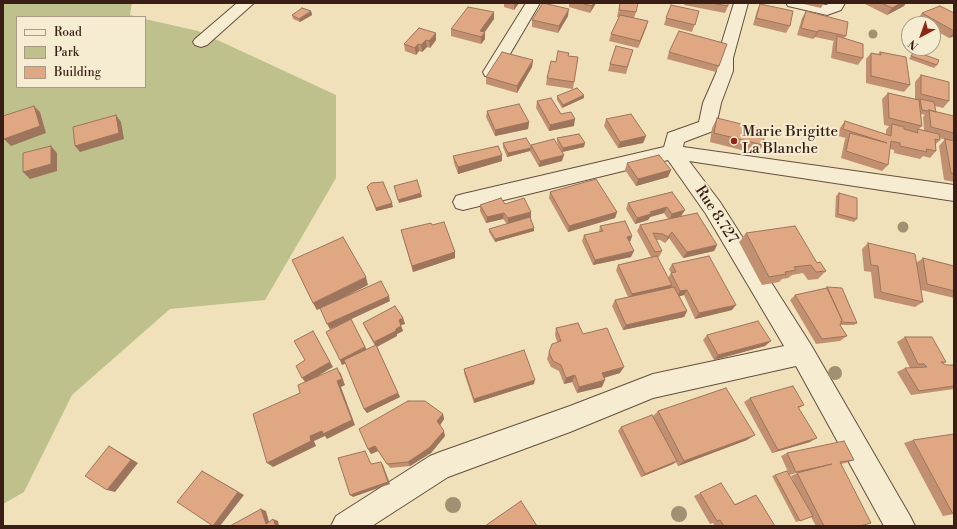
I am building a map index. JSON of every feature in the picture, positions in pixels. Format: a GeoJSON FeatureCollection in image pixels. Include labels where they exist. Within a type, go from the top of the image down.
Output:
{"type":"FeatureCollection","features":[{"type":"Feature","properties":{"kind":"street"},"geometry":{"type":"LineString","coordinates":[[201,42],[247,3]]}},
{"type":"Feature","properties":{"kind":"street"},"geometry":{"type":"LineString","coordinates":[[491,72],[533,3]]}},
{"type":"Feature","properties":{"kind":"street"},"geometry":{"type":"LineString","coordinates":[[672,152],[675,138],[706,126],[712,102],[725,71],[726,58],[741,3]]}},
{"type":"Feature","properties":{"kind":"street"},"geometry":{"type":"LineString","coordinates":[[793,3],[827,10],[836,7],[838,3]]}},
{"type":"Feature","properties":{"kind":"street"},"geometry":{"type":"LineString","coordinates":[[463,202],[672,152],[954,193]]}},
{"type":"Feature","properties":{"kind":"street","name":"Rue 8.727"},"geometry":{"type":"LineString","coordinates":[[672,152],[713,208],[802,353],[900,526]]}},
{"type":"Feature","properties":{"kind":"street"},"geometry":{"type":"LineString","coordinates":[[346,526],[440,466],[570,420],[653,386],[802,353]]}},
{"type":"Feature","properties":{"kind":"green space"},"geometry":{"type":"Polygon","coordinates":[[[3,3],[132,3],[130,15],[134,16],[16,16],[16,88],[146,88],[146,19],[198,31],[336,95],[336,178],[265,300],[170,309],[72,395],[24,492],[3,504],[3,3]]]}},
{"type":"Feature","properties":{"kind":"building"},"geometry":{"type":"Polygon","coordinates":[[[543,3],[569,9],[559,26],[532,20],[543,3]]]}},
{"type":"Feature","properties":{"kind":"building"},"geometry":{"type":"Polygon","coordinates":[[[581,3],[593,3],[592,6],[581,3]]]}},
{"type":"Feature","properties":{"kind":"building"},"geometry":{"type":"Polygon","coordinates":[[[620,3],[638,3],[636,12],[619,10],[620,3]]]}},
{"type":"Feature","properties":{"kind":"building"},"geometry":{"type":"Polygon","coordinates":[[[711,3],[728,3],[728,6],[711,3]]]}},
{"type":"Feature","properties":{"kind":"building"},"geometry":{"type":"Polygon","coordinates":[[[881,3],[901,3],[892,8],[881,3]]]}},
{"type":"Feature","properties":{"kind":"building"},"geometry":{"type":"Polygon","coordinates":[[[760,4],[793,11],[790,26],[756,18],[760,4]]]}},
{"type":"Feature","properties":{"kind":"building"},"geometry":{"type":"Polygon","coordinates":[[[671,5],[699,11],[695,25],[666,18],[671,5]]]}},
{"type":"Feature","properties":{"kind":"building"},"geometry":{"type":"Polygon","coordinates":[[[940,6],[954,13],[954,31],[941,24],[941,16],[927,16],[922,13],[940,6]]]}},
{"type":"Feature","properties":{"kind":"building"},"geometry":{"type":"Polygon","coordinates":[[[468,7],[494,12],[480,31],[485,32],[481,37],[451,29],[468,7]]]}},
{"type":"Feature","properties":{"kind":"building"},"geometry":{"type":"Polygon","coordinates":[[[302,8],[311,11],[299,19],[292,15],[302,8]]]}},
{"type":"Feature","properties":{"kind":"building"},"geometry":{"type":"Polygon","coordinates":[[[806,11],[848,22],[846,36],[801,28],[806,11]]]}},
{"type":"Feature","properties":{"kind":"building"},"geometry":{"type":"Polygon","coordinates":[[[620,15],[648,21],[640,41],[611,34],[620,15]]]}},
{"type":"Feature","properties":{"kind":"building"},"geometry":{"type":"Polygon","coordinates":[[[419,28],[436,33],[429,41],[426,40],[421,45],[418,44],[415,48],[404,44],[419,28]]]}},
{"type":"Feature","properties":{"kind":"building"},"geometry":{"type":"Polygon","coordinates":[[[679,31],[727,44],[719,66],[669,52],[679,31]]]}},
{"type":"Feature","properties":{"kind":"building"},"geometry":{"type":"Polygon","coordinates":[[[837,36],[863,44],[863,58],[836,52],[837,36]]]}},
{"type":"Feature","properties":{"kind":"building"},"geometry":{"type":"Polygon","coordinates":[[[616,46],[633,50],[627,67],[610,64],[616,46]]]}},
{"type":"Feature","properties":{"kind":"building"},"geometry":{"type":"Polygon","coordinates":[[[558,51],[569,53],[568,56],[578,57],[574,82],[547,78],[551,61],[556,62],[558,51]]]}},
{"type":"Feature","properties":{"kind":"building"},"geometry":{"type":"Polygon","coordinates":[[[502,52],[533,60],[517,86],[486,77],[502,52]]]}},
{"type":"Feature","properties":{"kind":"building"},"geometry":{"type":"Polygon","coordinates":[[[880,52],[906,57],[910,85],[871,76],[871,53],[881,55],[880,52]]]}},
{"type":"Feature","properties":{"kind":"building"},"geometry":{"type":"Polygon","coordinates":[[[911,56],[928,56],[939,60],[937,65],[911,56]]]}},
{"type":"Feature","properties":{"kind":"building"},"geometry":{"type":"Polygon","coordinates":[[[921,75],[949,82],[949,101],[921,94],[921,75]]]}},
{"type":"Feature","properties":{"kind":"building"},"geometry":{"type":"Polygon","coordinates":[[[577,88],[584,95],[563,105],[557,96],[577,88]]]}},
{"type":"Feature","properties":{"kind":"building"},"geometry":{"type":"Polygon","coordinates":[[[888,93],[919,100],[922,126],[889,118],[888,93]]]}},
{"type":"Feature","properties":{"kind":"building"},"geometry":{"type":"Polygon","coordinates":[[[551,98],[561,114],[571,112],[575,119],[550,125],[537,101],[551,98]]]}},
{"type":"Feature","properties":{"kind":"building"},"geometry":{"type":"Polygon","coordinates":[[[920,99],[934,102],[936,112],[922,110],[920,99]]]}},
{"type":"Feature","properties":{"kind":"building"},"geometry":{"type":"Polygon","coordinates":[[[519,104],[529,122],[495,130],[487,111],[519,104]]]}},
{"type":"Feature","properties":{"kind":"building"},"geometry":{"type":"Polygon","coordinates":[[[34,106],[40,126],[4,139],[3,116],[34,106]]]}},
{"type":"Feature","properties":{"kind":"building"},"geometry":{"type":"Polygon","coordinates":[[[929,110],[954,116],[954,133],[931,127],[929,110]]]}},
{"type":"Feature","properties":{"kind":"building"},"geometry":{"type":"Polygon","coordinates":[[[631,114],[646,136],[620,142],[606,119],[631,114]]]}},
{"type":"Feature","properties":{"kind":"building"},"geometry":{"type":"Polygon","coordinates":[[[116,115],[119,133],[75,146],[73,127],[116,115]]]}},
{"type":"Feature","properties":{"kind":"building"},"geometry":{"type":"Polygon","coordinates":[[[717,118],[765,130],[763,145],[714,133],[717,118]]]}},
{"type":"Feature","properties":{"kind":"building"},"geometry":{"type":"Polygon","coordinates":[[[845,121],[891,136],[892,124],[918,133],[917,129],[939,134],[940,140],[935,139],[936,151],[926,149],[927,152],[900,146],[900,143],[891,141],[888,165],[846,151],[850,133],[887,143],[843,129],[845,121]]]}},
{"type":"Feature","properties":{"kind":"building"},"geometry":{"type":"Polygon","coordinates":[[[579,134],[585,143],[563,148],[557,138],[579,134]]]}},
{"type":"Feature","properties":{"kind":"building"},"geometry":{"type":"Polygon","coordinates":[[[526,138],[531,148],[508,153],[503,143],[526,138]]]}},
{"type":"Feature","properties":{"kind":"building"},"geometry":{"type":"Polygon","coordinates":[[[554,139],[564,155],[540,161],[531,145],[554,139]]]}},
{"type":"Feature","properties":{"kind":"building"},"geometry":{"type":"Polygon","coordinates":[[[945,139],[954,141],[954,174],[951,173],[945,139]]]}},
{"type":"Feature","properties":{"kind":"building"},"geometry":{"type":"Polygon","coordinates":[[[51,146],[51,164],[23,172],[23,153],[51,146]]]}},
{"type":"Feature","properties":{"kind":"building"},"geometry":{"type":"Polygon","coordinates":[[[498,146],[502,155],[458,167],[453,156],[498,146]]]}},
{"type":"Feature","properties":{"kind":"building"},"geometry":{"type":"Polygon","coordinates":[[[659,155],[671,170],[638,179],[627,163],[659,155]]]}},
{"type":"Feature","properties":{"kind":"building"},"geometry":{"type":"Polygon","coordinates":[[[596,179],[617,212],[569,226],[550,192],[596,179]]]}},
{"type":"Feature","properties":{"kind":"building"},"geometry":{"type":"Polygon","coordinates":[[[417,180],[421,193],[398,200],[394,186],[417,180]]]}},
{"type":"Feature","properties":{"kind":"building"},"geometry":{"type":"Polygon","coordinates":[[[383,182],[392,203],[376,208],[367,187],[371,183],[383,182]]]}},
{"type":"Feature","properties":{"kind":"building"},"geometry":{"type":"Polygon","coordinates":[[[672,192],[685,210],[672,214],[667,207],[637,218],[628,203],[672,192]]]}},
{"type":"Feature","properties":{"kind":"building"},"geometry":{"type":"Polygon","coordinates":[[[839,193],[857,198],[857,219],[838,214],[839,193]]]}},
{"type":"Feature","properties":{"kind":"building"},"geometry":{"type":"Polygon","coordinates":[[[501,198],[505,204],[524,198],[531,212],[508,218],[504,213],[487,217],[480,205],[501,198]]]}},
{"type":"Feature","properties":{"kind":"building"},"geometry":{"type":"Polygon","coordinates":[[[697,213],[717,245],[687,252],[672,232],[668,237],[663,234],[653,233],[662,251],[655,252],[640,225],[697,213]]]}},
{"type":"Feature","properties":{"kind":"building"},"geometry":{"type":"Polygon","coordinates":[[[530,217],[534,228],[495,239],[489,229],[530,217]]]}},
{"type":"Feature","properties":{"kind":"building"},"geometry":{"type":"Polygon","coordinates":[[[625,221],[632,236],[627,237],[634,251],[595,260],[584,235],[603,231],[600,226],[625,221]]]}},
{"type":"Feature","properties":{"kind":"building"},"geometry":{"type":"Polygon","coordinates":[[[444,222],[455,252],[412,266],[401,230],[431,223],[432,225],[444,222]]]}},
{"type":"Feature","properties":{"kind":"building"},"geometry":{"type":"Polygon","coordinates":[[[795,226],[817,263],[820,262],[826,271],[816,272],[811,265],[794,267],[796,270],[785,272],[786,274],[769,277],[746,233],[795,226]]]}},
{"type":"Feature","properties":{"kind":"building"},"geometry":{"type":"Polygon","coordinates":[[[343,237],[366,277],[313,303],[292,260],[343,237]]]}},
{"type":"Feature","properties":{"kind":"building"},"geometry":{"type":"Polygon","coordinates":[[[868,243],[915,254],[923,302],[881,292],[878,266],[871,265],[868,243]]]}},
{"type":"Feature","properties":{"kind":"building"},"geometry":{"type":"Polygon","coordinates":[[[657,256],[672,285],[632,294],[618,265],[657,256]]]}},
{"type":"Feature","properties":{"kind":"building"},"geometry":{"type":"Polygon","coordinates":[[[709,256],[736,305],[699,313],[687,290],[680,291],[671,273],[676,272],[672,264],[709,256]]]}},
{"type":"Feature","properties":{"kind":"building"},"geometry":{"type":"Polygon","coordinates":[[[923,258],[954,266],[954,291],[927,284],[923,258]]]}},
{"type":"Feature","properties":{"kind":"building"},"geometry":{"type":"Polygon","coordinates":[[[381,281],[389,296],[327,324],[320,308],[381,281]]]}},
{"type":"Feature","properties":{"kind":"building"},"geometry":{"type":"Polygon","coordinates":[[[674,287],[687,311],[626,325],[615,300],[674,287]]]}},
{"type":"Feature","properties":{"kind":"building"},"geometry":{"type":"Polygon","coordinates":[[[827,287],[842,288],[857,323],[841,322],[842,320],[827,287]]]}},
{"type":"Feature","properties":{"kind":"building"},"geometry":{"type":"Polygon","coordinates":[[[827,288],[842,320],[840,325],[847,336],[822,339],[795,295],[827,288]]]}},
{"type":"Feature","properties":{"kind":"building"},"geometry":{"type":"Polygon","coordinates":[[[395,306],[403,318],[399,320],[401,326],[396,329],[396,331],[374,342],[363,323],[395,306]]]}},
{"type":"Feature","properties":{"kind":"building"},"geometry":{"type":"Polygon","coordinates":[[[351,319],[365,347],[340,360],[326,332],[351,319]]]}},
{"type":"Feature","properties":{"kind":"building"},"geometry":{"type":"Polygon","coordinates":[[[758,321],[771,341],[718,355],[707,335],[758,321]]]}},
{"type":"Feature","properties":{"kind":"building"},"geometry":{"type":"Polygon","coordinates":[[[578,323],[583,334],[607,328],[624,367],[602,373],[605,380],[579,387],[575,375],[566,378],[561,365],[553,361],[549,352],[552,344],[561,341],[556,328],[578,323]]]}},
{"type":"Feature","properties":{"kind":"building"},"geometry":{"type":"Polygon","coordinates":[[[313,331],[330,362],[302,378],[296,366],[305,360],[294,341],[313,331]]]}},
{"type":"Feature","properties":{"kind":"building"},"geometry":{"type":"Polygon","coordinates":[[[905,337],[932,337],[946,362],[941,362],[946,365],[953,365],[954,367],[954,386],[919,391],[905,368],[927,367],[924,364],[918,364],[905,337]]]}},
{"type":"Feature","properties":{"kind":"building"},"geometry":{"type":"Polygon","coordinates":[[[376,345],[398,393],[364,409],[344,360],[376,345]]]}},
{"type":"Feature","properties":{"kind":"building"},"geometry":{"type":"Polygon","coordinates":[[[524,350],[535,380],[474,399],[464,369],[524,350]]]}},
{"type":"Feature","properties":{"kind":"building"},"geometry":{"type":"Polygon","coordinates":[[[337,368],[342,379],[337,381],[352,420],[323,434],[322,431],[310,436],[311,441],[267,463],[253,414],[300,393],[298,385],[337,368]]]}},
{"type":"Feature","properties":{"kind":"building"},"geometry":{"type":"Polygon","coordinates":[[[793,386],[804,405],[798,407],[817,438],[778,450],[750,398],[793,386]]]}},
{"type":"Feature","properties":{"kind":"building"},"geometry":{"type":"Polygon","coordinates":[[[726,388],[755,435],[684,461],[658,411],[726,388]]]}},
{"type":"Feature","properties":{"kind":"building"},"geometry":{"type":"Polygon","coordinates":[[[408,401],[425,401],[443,414],[437,421],[444,431],[429,448],[408,462],[387,464],[375,446],[368,449],[359,429],[408,401]]]}},
{"type":"Feature","properties":{"kind":"building"},"geometry":{"type":"Polygon","coordinates":[[[652,415],[677,461],[645,474],[621,427],[652,415]]]}},
{"type":"Feature","properties":{"kind":"building"},"geometry":{"type":"Polygon","coordinates":[[[954,434],[954,514],[953,514],[913,440],[954,434]]]}},
{"type":"Feature","properties":{"kind":"building"},"geometry":{"type":"Polygon","coordinates":[[[844,441],[854,460],[840,462],[871,523],[860,526],[824,526],[797,473],[832,464],[796,472],[787,453],[844,441]]]}},
{"type":"Feature","properties":{"kind":"building"},"geometry":{"type":"Polygon","coordinates":[[[109,446],[131,460],[107,490],[85,476],[109,446]]]}},
{"type":"Feature","properties":{"kind":"building"},"geometry":{"type":"Polygon","coordinates":[[[365,451],[371,464],[381,462],[388,482],[350,495],[338,458],[365,451]]]}},
{"type":"Feature","properties":{"kind":"building"},"geometry":{"type":"Polygon","coordinates":[[[202,471],[238,492],[213,526],[177,502],[202,471]]]}},
{"type":"Feature","properties":{"kind":"building"},"geometry":{"type":"Polygon","coordinates":[[[787,471],[813,516],[800,521],[775,475],[787,471]]]}},
{"type":"Feature","properties":{"kind":"building"},"geometry":{"type":"Polygon","coordinates":[[[721,483],[735,505],[756,495],[775,526],[724,526],[720,520],[717,521],[700,493],[721,483]]]}},
{"type":"Feature","properties":{"kind":"building"},"geometry":{"type":"Polygon","coordinates":[[[521,501],[537,526],[485,526],[521,501]]]}},
{"type":"Feature","properties":{"kind":"building"},"geometry":{"type":"Polygon","coordinates":[[[261,509],[266,524],[273,519],[276,526],[230,526],[261,509]]]}},
{"type":"Feature","properties":{"kind":"place","name":"Marie Brigitte La Blanche"},"geometry":{"type":"Point","coordinates":[734,141]}}]}
